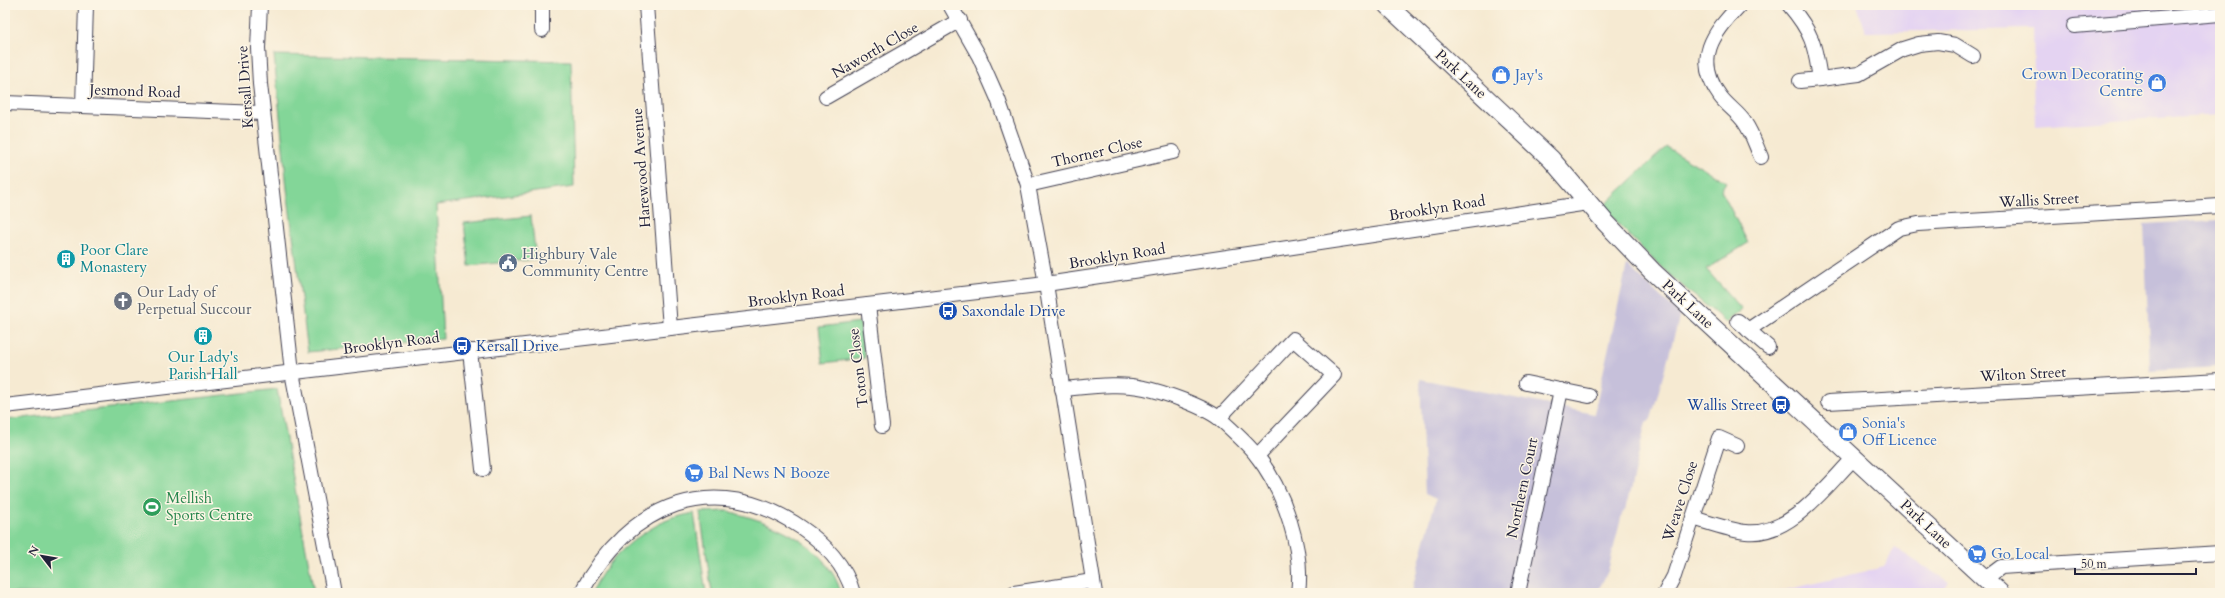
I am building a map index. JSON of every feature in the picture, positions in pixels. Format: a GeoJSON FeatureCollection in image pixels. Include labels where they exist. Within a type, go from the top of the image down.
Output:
{"type":"FeatureCollection","features":[{"type":"Feature","properties":{"kind":"street"},"geometry":{"type":"LineString","coordinates":[[83,106],[86,5]]}},
{"type":"Feature","properties":{"kind":"street","name":"Kersall Drive"},"geometry":{"type":"LineString","coordinates":[[260,5],[258,48],[263,113],[292,372],[334,593]]}},
{"type":"Feature","properties":{"kind":"street"},"geometry":{"type":"LineString","coordinates":[[542,5],[542,30]]}},
{"type":"Feature","properties":{"kind":"street","name":"Harewood Avenue"},"geometry":{"type":"LineString","coordinates":[[646,5],[670,328]]}},
{"type":"Feature","properties":{"kind":"street"},"geometry":{"type":"LineString","coordinates":[[950,5],[960,20],[979,56],[998,99],[1028,185],[1046,284],[1094,587],[1014,593]]}},
{"type":"Feature","properties":{"kind":"street","name":"Park Lane"},"geometry":{"type":"LineString","coordinates":[[1387,5],[1551,158],[1588,203],[1652,271],[2000,593]]}},
{"type":"Feature","properties":{"kind":"street"},"geometry":{"type":"LineString","coordinates":[[1740,5],[1719,26],[1708,48],[1707,59],[1714,87],[1730,108],[1745,123],[1761,157]]}},
{"type":"Feature","properties":{"kind":"street"},"geometry":{"type":"LineString","coordinates":[[1789,5],[1805,23],[1815,47],[1820,79]]}},
{"type":"Feature","properties":{"kind":"street"},"geometry":{"type":"LineString","coordinates":[[2074,26],[2220,14]]}},
{"type":"Feature","properties":{"kind":"street","name":"Naworth Close"},"geometry":{"type":"LineString","coordinates":[[826,97],[960,20]]}},
{"type":"Feature","properties":{"kind":"street"},"geometry":{"type":"LineString","coordinates":[[1800,81],[1859,74],[1903,49],[1918,44],[1938,42],[1955,45],[1974,56]]}},
{"type":"Feature","properties":{"kind":"street","name":"Jesmond Road"},"geometry":{"type":"LineString","coordinates":[[5,103],[263,113]]}},
{"type":"Feature","properties":{"kind":"street","name":"Thorner Close"},"geometry":{"type":"LineString","coordinates":[[1028,185],[1173,152]]}},
{"type":"Feature","properties":{"kind":"street","name":"Brooklyn Road"},"geometry":{"type":"LineString","coordinates":[[5,406],[1046,284],[1588,203]]}},
{"type":"Feature","properties":{"kind":"street","name":"Wallis Street"},"geometry":{"type":"LineString","coordinates":[[1768,347],[1743,326],[1899,228],[1918,224],[2220,206]]}},
{"type":"Feature","properties":{"kind":"street","name":"Toton Close"},"geometry":{"type":"LineString","coordinates":[[868,305],[882,426]]}},
{"type":"Feature","properties":{"kind":"street"},"geometry":{"type":"LineString","coordinates":[[1219,418],[1293,339],[1334,376],[1257,456]]}},
{"type":"Feature","properties":{"kind":"street"},"geometry":{"type":"LineString","coordinates":[[470,351],[483,469]]}},
{"type":"Feature","properties":{"kind":"street","name":"Wilton Street"},"geometry":{"type":"LineString","coordinates":[[1828,402],[2220,380]]}},
{"type":"Feature","properties":{"kind":"street"},"geometry":{"type":"LineString","coordinates":[[1526,383],[1589,396]]}},
{"type":"Feature","properties":{"kind":"street"},"geometry":{"type":"LineString","coordinates":[[1062,389],[1101,386],[1143,387],[1182,400],[1219,418],[1257,456],[1279,493],[1295,537],[1299,585],[1298,593]]}},
{"type":"Feature","properties":{"kind":"street","name":"Northern Court"},"geometry":{"type":"LineString","coordinates":[[1518,593],[1560,390]]}},
{"type":"Feature","properties":{"kind":"street","name":"Weave Close"},"geometry":{"type":"LineString","coordinates":[[1665,593],[1674,576],[1719,438],[1737,446]]}},
{"type":"Feature","properties":{"kind":"street"},"geometry":{"type":"LineString","coordinates":[[1693,518],[1747,532],[1765,531],[1783,525],[1796,516],[1854,458]]}},
{"type":"Feature","properties":{"kind":"street"},"geometry":{"type":"LineString","coordinates":[[581,593],[598,563],[618,540],[643,520],[668,507],[694,500],[724,500],[752,503],[783,515],[810,534],[838,561],[853,593]]}},
{"type":"Feature","properties":{"kind":"street"},"geometry":{"type":"LineString","coordinates":[[1985,579],[2001,567],[2220,553]]}},
{"type":"Feature","properties":{"kind":"shaded area"},"geometry":{"type":"Polygon","coordinates":[[[1857,5],[2220,5],[2220,114],[2035,126],[2033,29],[1866,32],[1857,5]]]}},
{"type":"Feature","properties":{"kind":"shaded area"},"geometry":{"type":"Polygon","coordinates":[[[2220,220],[2220,367],[2150,371],[2144,224],[2220,220]]]}},
{"type":"Feature","properties":{"kind":"shaded area"},"geometry":{"type":"Polygon","coordinates":[[[1627,265],[1680,315],[1651,419],[1646,422],[1626,508],[1622,514],[1608,571],[1597,593],[1411,593],[1436,499],[1425,494],[1420,379],[1594,414],[1627,265]]]}},
{"type":"Feature","properties":{"kind":"shaded area"},"geometry":{"type":"Polygon","coordinates":[[[1895,548],[1949,582],[1943,590],[1948,593],[1773,593],[1884,567],[1895,548]]]}},
{"type":"Feature","properties":{"kind":"green space"},"geometry":{"type":"Polygon","coordinates":[[[274,55],[571,61],[574,187],[436,205],[443,339],[308,352],[287,189],[274,55]]]}},
{"type":"Feature","properties":{"kind":"green space"},"geometry":{"type":"Polygon","coordinates":[[[1666,147],[1726,182],[1721,190],[1748,243],[1706,269],[1742,310],[1726,322],[1646,253],[1604,206],[1666,147]]]}},
{"type":"Feature","properties":{"kind":"green space"},"geometry":{"type":"Polygon","coordinates":[[[531,216],[536,259],[469,266],[464,223],[531,216]]]}},
{"type":"Feature","properties":{"kind":"green space"},"geometry":{"type":"Polygon","coordinates":[[[860,322],[865,358],[823,363],[819,327],[860,322]]]}},
{"type":"Feature","properties":{"kind":"green space","name":"Mellish Sports Centre"},"geometry":{"type":"Polygon","coordinates":[[[277,389],[314,593],[5,593],[5,420],[277,389]]]}},
{"type":"Feature","properties":{"kind":"green space"},"geometry":{"type":"Polygon","coordinates":[[[727,511],[785,531],[811,548],[822,558],[833,573],[842,593],[712,593],[700,512],[727,511]]]}},
{"type":"Feature","properties":{"kind":"green space"},"geometry":{"type":"Polygon","coordinates":[[[694,513],[706,593],[592,593],[605,570],[613,560],[642,534],[665,521],[694,513]]]}},
{"type":"Feature","properties":{"kind":"place","name":"Jay's"},"geometry":{"type":"Point","coordinates":[1501,75]}},
{"type":"Feature","properties":{"kind":"place","name":"Crown Decorating Centre"},"geometry":{"type":"Point","coordinates":[2157,83]}},
{"type":"Feature","properties":{"kind":"place","name":"Poor Clare Monastery"},"geometry":{"type":"Point","coordinates":[66,259]}},
{"type":"Feature","properties":{"kind":"place","name":"Highbury Vale Community Centre"},"geometry":{"type":"Point","coordinates":[508,263]}},
{"type":"Feature","properties":{"kind":"place","name":"Our Lady of Perpetual Succour"},"geometry":{"type":"Point","coordinates":[123,301]}},
{"type":"Feature","properties":{"kind":"place","name":"Saxondale Drive"},"geometry":{"type":"Point","coordinates":[948,311]}},
{"type":"Feature","properties":{"kind":"place","name":"Our Lady's Parish Hall"},"geometry":{"type":"Point","coordinates":[203,336]}},
{"type":"Feature","properties":{"kind":"place","name":"Kersall Drive"},"geometry":{"type":"Point","coordinates":[462,346]}},
{"type":"Feature","properties":{"kind":"place","name":"Wallis Street"},"geometry":{"type":"Point","coordinates":[1781,405]}},
{"type":"Feature","properties":{"kind":"place","name":"Sonia's Off Licence"},"geometry":{"type":"Point","coordinates":[1848,432]}},
{"type":"Feature","properties":{"kind":"place","name":"Bal News N Booze"},"geometry":{"type":"Point","coordinates":[694,473]}},
{"type":"Feature","properties":{"kind":"place","name":"Mellish Sports Centre"},"geometry":{"type":"Point","coordinates":[152,507]}},
{"type":"Feature","properties":{"kind":"place","name":"Go Local"},"geometry":{"type":"Point","coordinates":[1977,554]}}]}
